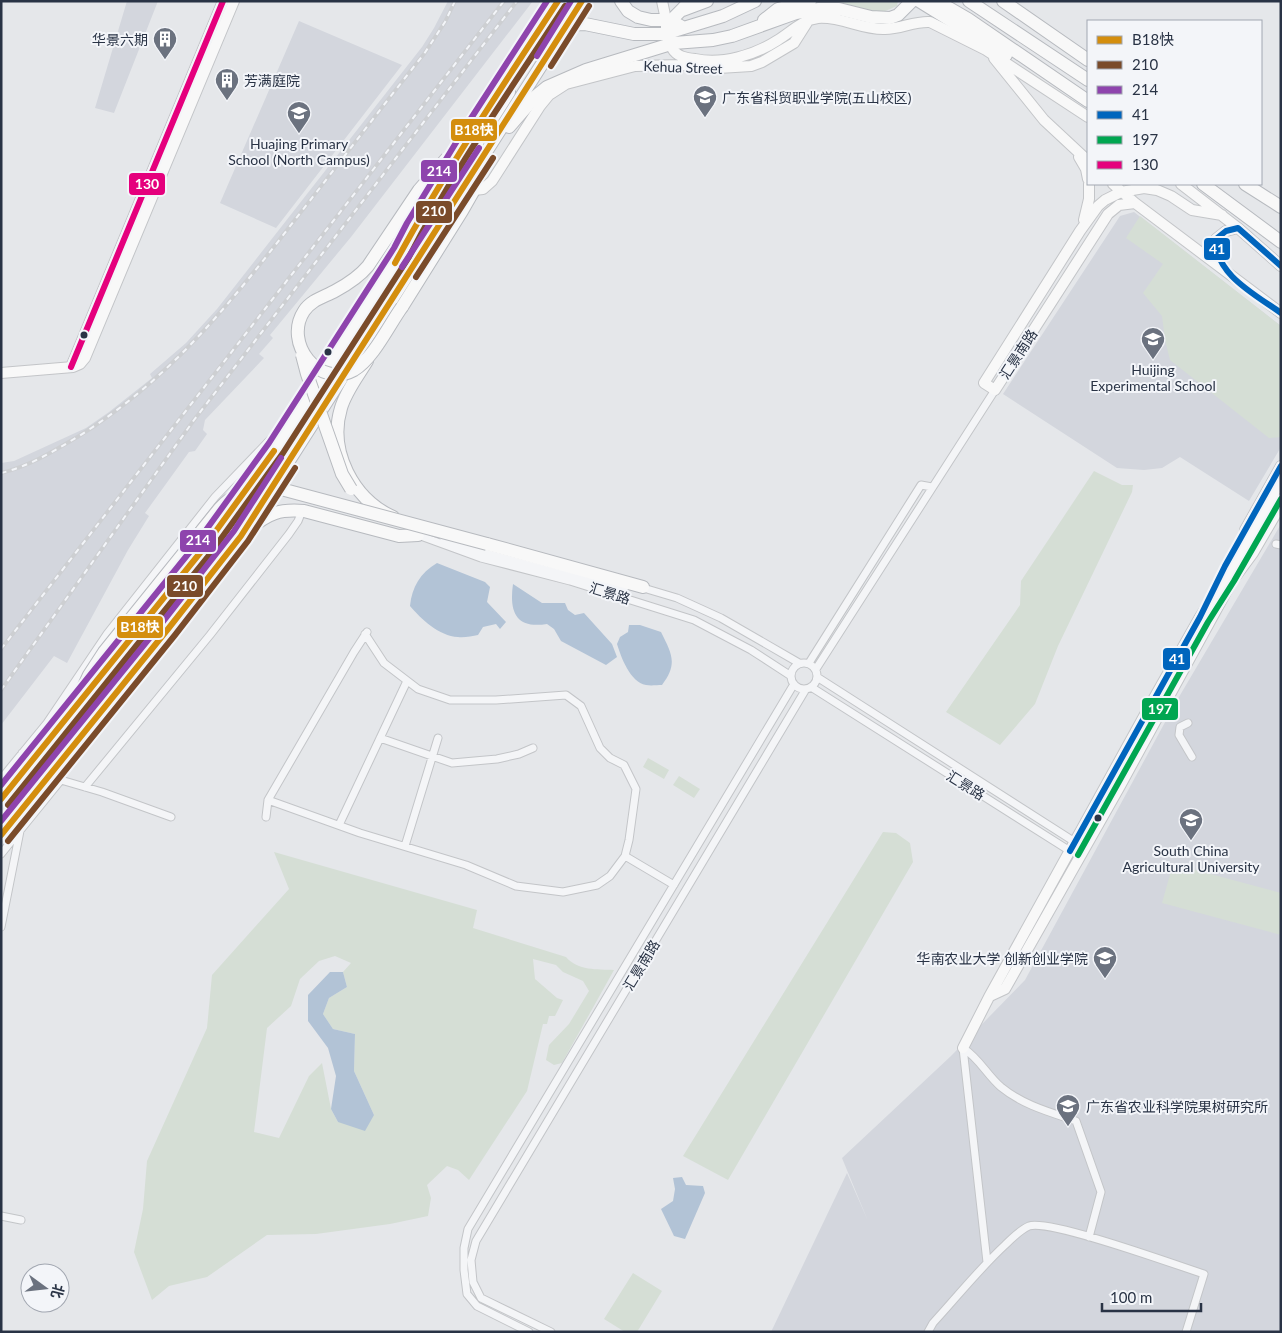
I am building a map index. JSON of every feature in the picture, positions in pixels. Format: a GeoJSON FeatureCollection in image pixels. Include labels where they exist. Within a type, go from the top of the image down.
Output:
{"type":"FeatureCollection","features":[{"type":"Feature","properties":{"kind":"highway"},"geometry":{"type":"LineString","coordinates":[[1,799],[150,615],[222,523],[276,448],[402,252],[414,228],[475,128],[558,1]]}},
{"type":"Feature","properties":{"kind":"highway"},"geometry":{"type":"LineString","coordinates":[[1,835],[241,536],[582,1]]}},
{"type":"Feature","properties":{"kind":"highway"},"geometry":{"type":"LineString","coordinates":[[621,1],[628,11],[638,17],[651,20],[667,18],[686,6],[707,1]]}},
{"type":"Feature","properties":{"kind":"highway"},"geometry":{"type":"LineString","coordinates":[[402,252],[424,225],[532,54],[551,31],[565,25],[585,24],[634,34],[664,34],[723,16],[755,1]]}},
{"type":"Feature","properties":{"kind":"highway"},"geometry":{"type":"LineString","coordinates":[[754,28],[778,9],[810,1]]}},
{"type":"Feature","properties":{"kind":"highway"},"geometry":{"type":"LineString","coordinates":[[419,530],[392,522],[361,502],[347,474],[339,447],[337,428],[345,399],[369,356],[402,307],[474,190],[486,153],[536,96],[547,87],[565,78],[674,43],[713,40],[732,36],[796,13],[819,9],[839,9],[881,19],[898,15],[912,1]]}},
{"type":"Feature","properties":{"kind":"highway"},"geometry":{"type":"LineString","coordinates":[[919,1],[1012,59],[1042,71]]}},
{"type":"Feature","properties":{"kind":"highway"},"geometry":{"type":"LineString","coordinates":[[937,1],[968,19],[1087,100]]}},
{"type":"Feature","properties":{"kind":"highway"},"geometry":{"type":"LineString","coordinates":[[969,1],[1087,79]]}},
{"type":"Feature","properties":{"kind":"highway"},"geometry":{"type":"LineString","coordinates":[[1003,1],[1087,59]]}},
{"type":"Feature","properties":{"kind":"highway"},"geometry":{"type":"LineString","coordinates":[[667,18],[684,28]]}},
{"type":"Feature","properties":{"kind":"highway"},"geometry":{"type":"LineString","coordinates":[[664,34],[667,18]]}},
{"type":"Feature","properties":{"kind":"highway"},"geometry":{"type":"LineString","coordinates":[[353,488],[342,474],[307,374],[297,331],[304,311],[314,301],[334,292],[368,266],[419,190],[475,128]]}},
{"type":"Feature","properties":{"kind":"highway"},"geometry":{"type":"LineString","coordinates":[[1204,185],[1281,242]]}},
{"type":"Feature","properties":{"kind":"highway"},"geometry":{"type":"LineString","coordinates":[[1247,185],[1281,207]]}},
{"type":"Feature","properties":{"kind":"highway"},"geometry":{"type":"LineString","coordinates":[[1254,185],[1281,207]]}},
{"type":"Feature","properties":{"kind":"highway"},"geometry":{"type":"LineString","coordinates":[[300,348],[314,366],[332,373],[348,372],[369,356]]}},
{"type":"Feature","properties":{"kind":"highway"},"geometry":{"type":"LineString","coordinates":[[72,712],[89,675],[104,652],[220,508],[232,496],[251,488],[281,489],[643,587]]}},
{"type":"Feature","properties":{"kind":"highway"},"geometry":{"type":"LineString","coordinates":[[241,536],[262,519],[281,511],[302,511],[400,536],[419,530]]}},
{"type":"Feature","properties":{"kind":"street"},"geometry":{"type":"LineString","coordinates":[[71,367],[223,1]]}},
{"type":"Feature","properties":{"kind":"street"},"geometry":{"type":"LineString","coordinates":[[1,374],[71,367],[83,362],[234,1]]}},
{"type":"Feature","properties":{"kind":"street"},"geometry":{"type":"LineString","coordinates":[[662,1],[667,18]]}},
{"type":"Feature","properties":{"kind":"street"},"geometry":{"type":"LineString","coordinates":[[672,48],[676,54],[684,57],[702,61],[725,60],[762,48],[779,40],[796,27],[816,18],[835,19],[885,29],[922,21],[930,22],[986,50],[1087,116]]}},
{"type":"Feature","properties":{"kind":"street","name":"Kehua Street"},"geometry":{"type":"LineString","coordinates":[[474,190],[482,189],[492,182],[540,106],[549,95],[566,84],[610,71],[640,65],[736,68],[751,66],[794,44],[808,21]]}},
{"type":"Feature","properties":{"kind":"street"},"geometry":{"type":"LineString","coordinates":[[986,50],[1044,120],[1087,159]]}},
{"type":"Feature","properties":{"kind":"street"},"geometry":{"type":"LineString","coordinates":[[1068,142],[1082,162],[1087,175]]}},
{"type":"Feature","properties":{"kind":"street"},"geometry":{"type":"LineString","coordinates":[[1080,231],[1087,209],[1089,185]]}},
{"type":"Feature","properties":{"kind":"street"},"geometry":{"type":"LineString","coordinates":[[1113,185],[1281,313]]}},
{"type":"Feature","properties":{"kind":"street"},"geometry":{"type":"LineString","coordinates":[[1182,185],[1238,228],[1281,266]]}},
{"type":"Feature","properties":{"kind":"street"},"geometry":{"type":"LineString","coordinates":[[1080,231],[1098,206],[1112,195],[1144,188],[1158,190],[1192,210],[1222,215]]}},
{"type":"Feature","properties":{"kind":"street","name":"汇景南路"},"geometry":{"type":"LineString","coordinates":[[817,673],[932,487],[1103,221],[1119,205],[1135,203]]}},
{"type":"Feature","properties":{"kind":"street"},"geometry":{"type":"LineString","coordinates":[[1228,272],[1217,256],[1214,245],[1220,234],[1238,228]]}},
{"type":"Feature","properties":{"kind":"street","name":"汇景南路"},"geometry":{"type":"LineString","coordinates":[[995,390],[984,383],[1080,231]]}},
{"type":"Feature","properties":{"kind":"street"},"geometry":{"type":"LineString","coordinates":[[1,779],[47,723],[107,634],[215,497],[305,404]]}},
{"type":"Feature","properties":{"kind":"street"},"geometry":{"type":"LineString","coordinates":[[988,1262],[963,1048],[1281,466]]}},
{"type":"Feature","properties":{"kind":"street"},"geometry":{"type":"LineString","coordinates":[[990,997],[1005,989],[1229,585],[1253,553],[1278,498],[1281,482]]}},
{"type":"Feature","properties":{"kind":"street","name":"汇景南路"},"geometry":{"type":"LineString","coordinates":[[809,663],[922,484],[932,487]]}},
{"type":"Feature","properties":{"kind":"street"},"geometry":{"type":"LineString","coordinates":[[1200,617],[1278,498]]}},
{"type":"Feature","properties":{"kind":"street"},"geometry":{"type":"LineString","coordinates":[[85,787],[214,630],[292,529],[302,511]]}},
{"type":"Feature","properties":{"kind":"street","name":"汇景路"},"geometry":{"type":"LineString","coordinates":[[419,530],[467,548],[603,585],[643,587],[677,598],[721,618],[799,663]]}},
{"type":"Feature","properties":{"kind":"street","name":"汇景路"},"geometry":{"type":"LineString","coordinates":[[419,530],[481,558],[570,581],[694,620],[751,650],[791,676]]}},
{"type":"Feature","properties":{"kind":"street"},"geometry":{"type":"LineString","coordinates":[[266,817],[268,800],[366,633],[384,663],[418,689],[450,700],[496,700],[566,695],[581,706],[600,748],[610,758],[624,764],[636,790],[625,856],[610,876],[597,885],[563,892],[516,886],[466,865],[339,825],[268,800]]}},
{"type":"Feature","properties":{"kind":"street"},"geometry":{"type":"LineString","coordinates":[[799,663],[809,663],[817,673],[817,681],[809,688],[797,687],[791,676],[793,668],[799,663]]}},
{"type":"Feature","properties":{"kind":"street","name":"汇景路"},"geometry":{"type":"LineString","coordinates":[[817,673],[1076,841],[1083,850]]}},
{"type":"Feature","properties":{"kind":"street"},"geometry":{"type":"LineString","coordinates":[[339,825],[407,681]]}},
{"type":"Feature","properties":{"kind":"street","name":"汇景南路"},"geometry":{"type":"LineString","coordinates":[[529,1332],[477,1306],[467,1294],[464,1248],[468,1228],[794,684]]}},
{"type":"Feature","properties":{"kind":"street","name":"汇景南路"},"geometry":{"type":"LineString","coordinates":[[551,1332],[481,1298],[473,1282],[471,1260],[476,1241],[809,688]]}},
{"type":"Feature","properties":{"kind":"street","name":"汇景路"},"geometry":{"type":"LineString","coordinates":[[809,688],[1070,851]]}},
{"type":"Feature","properties":{"kind":"street"},"geometry":{"type":"LineString","coordinates":[[1188,723],[1180,727],[1179,735],[1192,757]]}},
{"type":"Feature","properties":{"kind":"street"},"geometry":{"type":"LineString","coordinates":[[380,738],[452,763],[488,760],[519,754],[533,748]]}},
{"type":"Feature","properties":{"kind":"street"},"geometry":{"type":"LineString","coordinates":[[405,846],[438,738]]}},
{"type":"Feature","properties":{"kind":"street"},"geometry":{"type":"LineString","coordinates":[[22,753],[49,774],[61,780],[171,817]]}},
{"type":"Feature","properties":{"kind":"street"},"geometry":{"type":"LineString","coordinates":[[1,854],[61,780]]}},
{"type":"Feature","properties":{"kind":"street"},"geometry":{"type":"LineString","coordinates":[[1,927],[20,831]]}},
{"type":"Feature","properties":{"kind":"street"},"geometry":{"type":"LineString","coordinates":[[1070,851],[1083,850]]}},
{"type":"Feature","properties":{"kind":"street"},"geometry":{"type":"LineString","coordinates":[[625,856],[674,885]]}},
{"type":"Feature","properties":{"kind":"street"},"geometry":{"type":"LineString","coordinates":[[963,1048],[972,1054],[987,1073],[1015,1097],[1032,1106],[1076,1121],[1101,1192],[1089,1237]]}},
{"type":"Feature","properties":{"kind":"street"},"geometry":{"type":"LineString","coordinates":[[1,1216],[21,1220]]}},
{"type":"Feature","properties":{"kind":"street"},"geometry":{"type":"LineString","coordinates":[[928,1332],[933,1323],[988,1262],[1020,1231],[1030,1226],[1042,1225],[1089,1237],[1204,1274],[1186,1332]]}},
{"type":"Feature","properties":{"kind":"shaded area"},"geometry":{"type":"Polygon","coordinates":[[[127,1],[158,1],[114,113],[95,108],[127,1]]]}},
{"type":"Feature","properties":{"kind":"shaded area"},"geometry":{"type":"Polygon","coordinates":[[[448,1],[533,1],[351,237],[270,335],[273,338],[259,354],[264,358],[205,420],[203,430],[207,434],[195,451],[189,452],[145,513],[149,516],[128,550],[67,663],[54,656],[1,725],[1,463],[14,461],[86,428],[152,378],[150,374],[186,343],[217,309],[422,47],[448,1]]]}},
{"type":"Feature","properties":{"kind":"shaded area"},"geometry":{"type":"Polygon","coordinates":[[[836,1],[898,1],[897,6],[883,12],[867,11],[836,1]]]}},
{"type":"Feature","properties":{"kind":"shaded area","name":"Huajing Primary School (North Campus)"},"geometry":{"type":"Polygon","coordinates":[[[299,21],[402,65],[276,228],[220,203],[299,21]]]}},
{"type":"Feature","properties":{"kind":"shaded area","name":"Huijing Experimental School"},"geometry":{"type":"Polygon","coordinates":[[[1134,212],[1281,326],[1281,447],[1249,501],[1180,457],[1162,468],[1144,470],[1117,468],[1003,394],[1120,216],[1134,212]]]}},
{"type":"Feature","properties":{"kind":"shaded area"},"geometry":{"type":"Polygon","coordinates":[[[1140,216],[1281,326],[1281,437],[1269,438],[1170,360],[1162,316],[1143,293],[1163,264],[1126,238],[1140,216]]]}},
{"type":"Feature","properties":{"kind":"shaded area"},"geometry":{"type":"Polygon","coordinates":[[[1094,471],[1122,485],[1133,485],[1132,492],[1058,646],[1035,704],[1000,745],[946,712],[1020,605],[1021,581],[1094,471]]]}},
{"type":"Feature","properties":{"kind":"shaded area"},"geometry":{"type":"Polygon","coordinates":[[[1281,524],[1281,1332],[771,1332],[847,1173],[868,1221],[842,1158],[951,1056],[1025,980],[1176,702],[1281,524]]]}},
{"type":"Feature","properties":{"kind":"shaded area"},"geometry":{"type":"Polygon","coordinates":[[[648,758],[669,770],[664,779],[643,767],[648,758]]]}},
{"type":"Feature","properties":{"kind":"shaded area"},"geometry":{"type":"Polygon","coordinates":[[[679,776],[700,789],[694,798],[673,785],[679,776]]]}},
{"type":"Feature","properties":{"kind":"shaded area"},"geometry":{"type":"Polygon","coordinates":[[[883,832],[896,833],[910,843],[913,862],[728,1180],[683,1156],[883,832]]]}},
{"type":"Feature","properties":{"kind":"shaded area"},"geometry":{"type":"Polygon","coordinates":[[[274,852],[477,910],[473,928],[566,957],[571,962],[582,967],[614,970],[562,1063],[554,1065],[546,1060],[549,1045],[569,1024],[589,991],[583,981],[563,972],[556,965],[533,959],[535,979],[557,998],[563,1000],[555,1016],[549,1016],[547,1024],[543,1024],[527,1091],[469,1180],[458,1170],[447,1166],[427,1185],[431,1198],[428,1216],[390,1224],[316,1234],[267,1235],[207,1277],[169,1286],[152,1300],[134,1252],[143,1209],[147,1161],[207,1028],[212,975],[289,889],[274,852]],[[335,956],[319,961],[300,979],[291,1006],[267,1028],[254,1132],[279,1138],[309,1076],[322,1063],[331,1109],[338,1122],[374,1115],[354,1071],[355,1034],[333,1029],[323,1014],[329,998],[347,987],[343,972],[351,963],[335,956]]]}},
{"type":"Feature","properties":{"kind":"shaded area"},"geometry":{"type":"Polygon","coordinates":[[[1173,864],[1281,893],[1281,935],[1162,903],[1173,864]]]}},
{"type":"Feature","properties":{"kind":"shaded area"},"geometry":{"type":"Polygon","coordinates":[[[633,1273],[662,1291],[637,1332],[625,1332],[604,1319],[633,1273]]]}},
{"type":"Feature","properties":{"kind":"water"},"geometry":{"type":"Polygon","coordinates":[[[437,563],[485,582],[490,587],[487,602],[506,622],[500,629],[496,624],[483,627],[478,635],[451,636],[431,626],[414,611],[410,606],[415,587],[426,571],[437,563]]]}},
{"type":"Feature","properties":{"kind":"water"},"geometry":{"type":"Polygon","coordinates":[[[513,584],[542,603],[565,603],[568,610],[575,615],[584,613],[612,644],[617,657],[606,665],[561,641],[554,629],[547,624],[536,625],[522,621],[517,616],[512,603],[513,584]]]}},
{"type":"Feature","properties":{"kind":"water"},"geometry":{"type":"Polygon","coordinates":[[[629,625],[640,625],[661,632],[672,659],[670,671],[662,685],[640,683],[627,668],[617,644],[620,637],[628,632],[629,625]]]}},
{"type":"Feature","properties":{"kind":"water"},"geometry":{"type":"Polygon","coordinates":[[[330,972],[343,972],[347,987],[329,998],[323,1014],[333,1029],[355,1034],[354,1071],[374,1115],[365,1131],[338,1122],[331,1109],[336,1076],[328,1048],[308,1021],[308,995],[330,972]]]}},
{"type":"Feature","properties":{"kind":"water"},"geometry":{"type":"Polygon","coordinates":[[[682,1177],[686,1185],[703,1186],[705,1193],[685,1239],[674,1236],[661,1209],[673,1201],[675,1189],[673,1178],[682,1177]]]}},
{"type":"Feature","properties":{"kind":"railway"},"geometry":{"type":"LineString","coordinates":[[1,473],[32,462],[51,452],[112,414],[170,365],[197,338],[270,252],[424,54],[445,22],[455,1]]}},
{"type":"Feature","properties":{"kind":"railway"},"geometry":{"type":"LineString","coordinates":[[1,649],[504,1]]}},
{"type":"Feature","properties":{"kind":"railway"},"geometry":{"type":"LineString","coordinates":[[1,690],[194,420],[517,1]]}},
{"type":"Feature","properties":{"kind":"transit line","name":"130"},"geometry":{"type":"LineString","coordinates":[[71,367],[223,1]]}},
{"type":"Feature","properties":{"kind":"transit line","name":"214"},"geometry":{"type":"LineString","coordinates":[[1,785],[193,548],[269,443],[394,248],[407,223],[468,123],[547,1]]}},
{"type":"Feature","properties":{"kind":"transit line","name":"B18快"},"geometry":{"type":"LineString","coordinates":[[395,263],[453,163],[558,1]]}},
{"type":"Feature","properties":{"kind":"transit line","name":"214"},"geometry":{"type":"LineString","coordinates":[[537,56],[571,1]]}},
{"type":"Feature","properties":{"kind":"transit line","name":"B18快"},"geometry":{"type":"LineString","coordinates":[[1,835],[241,536],[582,1]]}},
{"type":"Feature","properties":{"kind":"transit line","name":"210"},"geometry":{"type":"LineString","coordinates":[[8,805],[207,558],[283,453],[409,257],[426,224],[464,161],[565,6]]}},
{"type":"Feature","properties":{"kind":"transit line","name":"210"},"geometry":{"type":"LineString","coordinates":[[551,66],[589,6]]}},
{"type":"Feature","properties":{"kind":"transit line","name":"214"},"geometry":{"type":"LineString","coordinates":[[402,267],[479,148]]}},
{"type":"Feature","properties":{"kind":"transit line","name":"210"},"geometry":{"type":"LineString","coordinates":[[416,277],[493,158]]}},
{"type":"Feature","properties":{"kind":"transit line","name":"41"},"geometry":{"type":"LineString","coordinates":[[1281,266],[1238,228],[1226,231],[1216,239],[1217,251],[1229,273],[1249,291],[1281,313]]}},
{"type":"Feature","properties":{"kind":"transit line","name":"B18快"},"geometry":{"type":"LineString","coordinates":[[1,799],[200,553],[274,451]]}},
{"type":"Feature","properties":{"kind":"transit line","name":"214"},"geometry":{"type":"LineString","coordinates":[[1,821],[234,531],[281,458]]}},
{"type":"Feature","properties":{"kind":"transit line","name":"41"},"geometry":{"type":"LineString","coordinates":[[1070,851],[1200,617],[1225,566],[1281,466]]}},
{"type":"Feature","properties":{"kind":"transit line","name":"210"},"geometry":{"type":"LineString","coordinates":[[8,841],[175,635],[248,541],[295,468]]}},
{"type":"Feature","properties":{"kind":"transit line","name":"197"},"geometry":{"type":"LineString","coordinates":[[1078,855],[1208,622],[1281,499]]}},
{"type":"Feature","properties":{"kind":"place","name":"华景六期"},"geometry":{"type":"Point","coordinates":[165,60]}},
{"type":"Feature","properties":{"kind":"place","name":"芳满庭院"},"geometry":{"type":"Point","coordinates":[227,101]}},
{"type":"Feature","properties":{"kind":"place","name":"广东省科贸职业学院(五山校区)"},"geometry":{"type":"Point","coordinates":[705,118]}},
{"type":"Feature","properties":{"kind":"place","name":"Huajing Primary School (North Campus)"},"geometry":{"type":"Point","coordinates":[299,134]}},
{"type":"Feature","properties":{"kind":"place","name":"Huijing Experimental School"},"geometry":{"type":"Point","coordinates":[1153,360]}},
{"type":"Feature","properties":{"kind":"place","name":"South China Agricultural University"},"geometry":{"type":"Point","coordinates":[1191,841]}},
{"type":"Feature","properties":{"kind":"place","name":"华南农业大学 创新创业学院"},"geometry":{"type":"Point","coordinates":[1105,979]}},
{"type":"Feature","properties":{"kind":"place","name":"广东省农业科学院果树研究所"},"geometry":{"type":"Point","coordinates":[1068,1127]}}]}
